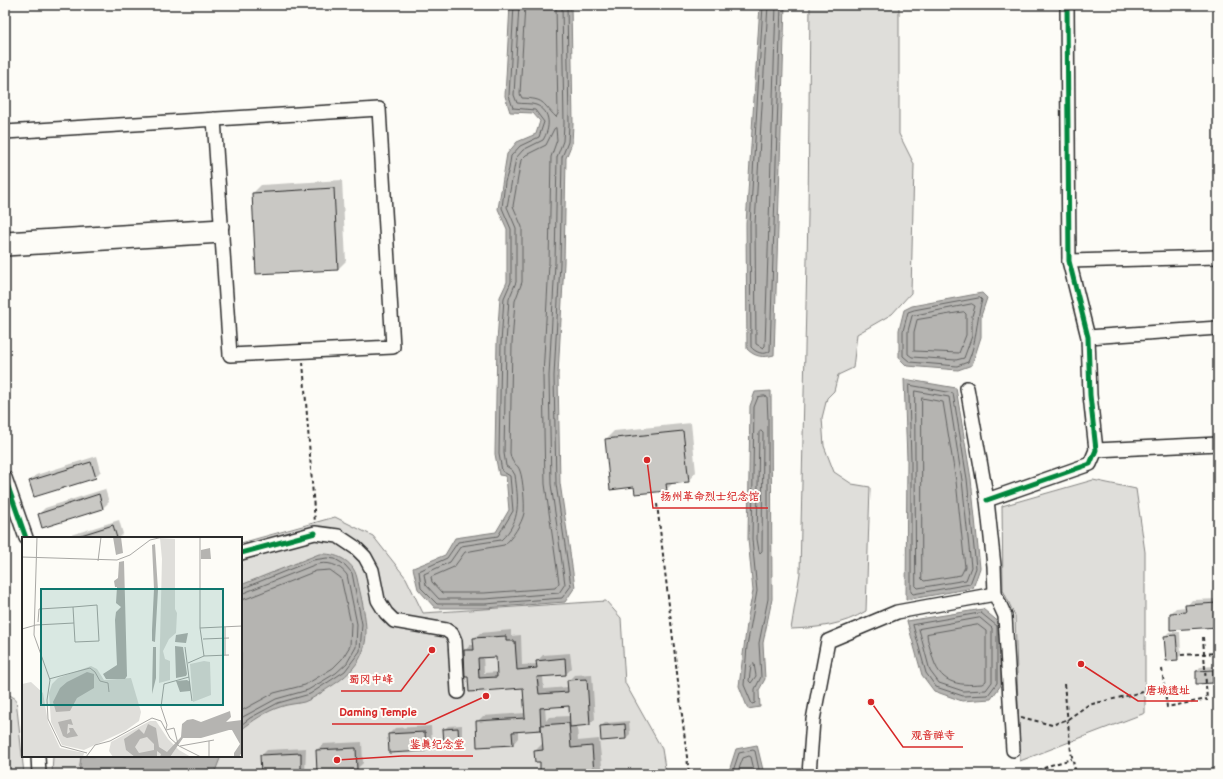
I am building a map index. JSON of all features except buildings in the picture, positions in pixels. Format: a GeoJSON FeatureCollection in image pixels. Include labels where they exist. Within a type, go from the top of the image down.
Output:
{"type":"FeatureCollection","features":[{"type":"Feature","properties":{"kind":"street"},"geometry":{"type":"LineString","coordinates":[[987,500],[1090,464],[1096,450],[1090,395],[1088,337],[1069,261],[1067,5]]}},
{"type":"Feature","properties":{"kind":"street"},"geometry":{"type":"LineString","coordinates":[[5,132],[214,119],[379,109],[393,347],[302,350],[230,355],[214,119]]}},
{"type":"Feature","properties":{"kind":"street"},"geometry":{"type":"LineString","coordinates":[[5,239],[222,231]]}},
{"type":"Feature","properties":{"kind":"street"},"geometry":{"type":"LineString","coordinates":[[5,249],[222,231]]}},
{"type":"Feature","properties":{"kind":"street"},"geometry":{"type":"LineString","coordinates":[[1069,261],[1218,257]]}},
{"type":"Feature","properties":{"kind":"street"},"geometry":{"type":"LineString","coordinates":[[1088,337],[1218,328]]}},
{"type":"Feature","properties":{"kind":"street"},"geometry":{"type":"LineString","coordinates":[[967,388],[987,500],[994,566],[995,594],[1005,616],[1013,750]]}},
{"type":"Feature","properties":{"kind":"street"},"geometry":{"type":"LineString","coordinates":[[1096,450],[1218,444]]}},
{"type":"Feature","properties":{"kind":"street"},"geometry":{"type":"LineString","coordinates":[[5,478],[26,537]]}},
{"type":"Feature","properties":{"kind":"street"},"geometry":{"type":"LineString","coordinates":[[242,553],[315,533],[338,536],[356,548],[365,557],[372,570],[378,600],[394,622],[446,630],[452,634],[455,641],[458,692]]}},
{"type":"Feature","properties":{"kind":"street"},"geometry":{"type":"LineString","coordinates":[[809,774],[812,720],[828,640],[897,612],[995,594]]}},
{"type":"Feature","properties":{"kind":"street"},"geometry":{"type":"LineString","coordinates":[[38,757],[39,774]]}},
{"type":"Feature","properties":{"kind":"path"},"geometry":{"type":"LineString","coordinates":[[302,350],[315,533]]}},
{"type":"Feature","properties":{"kind":"path"},"geometry":{"type":"LineString","coordinates":[[657,504],[689,774]]}},
{"type":"Feature","properties":{"kind":"path"},"geometry":{"type":"LineString","coordinates":[[1162,669],[1167,707],[1207,700],[1203,637]]}},
{"type":"Feature","properties":{"kind":"path"},"geometry":{"type":"LineString","coordinates":[[1181,655],[1218,653]]}},
{"type":"Feature","properties":{"kind":"path"},"geometry":{"type":"LineString","coordinates":[[1064,684],[1072,759],[1076,774]]}},
{"type":"Feature","properties":{"kind":"path"},"geometry":{"type":"LineString","coordinates":[[1010,714],[1052,725],[1068,719],[1088,705],[1164,687]]}},
{"type":"Feature","properties":{"kind":"path"},"geometry":{"type":"LineString","coordinates":[[1031,774],[1051,765],[1072,759]]}},
{"type":"Feature","properties":{"kind":"shaded area"},"geometry":{"type":"Polygon","coordinates":[[[810,5],[899,5],[899,134],[914,164],[911,293],[892,314],[857,334],[853,368],[838,375],[834,391],[827,398],[822,418],[824,446],[834,472],[852,484],[870,487],[866,611],[839,623],[811,628],[791,629],[800,573],[808,215],[810,5]]]}},
{"type":"Feature","properties":{"kind":"shaded area"},"geometry":{"type":"Polygon","coordinates":[[[1093,480],[1136,489],[1145,552],[1145,713],[1020,761],[1015,616],[1003,590],[1002,506],[1093,480]]]}},
{"type":"Feature","properties":{"kind":"shaded area"},"geometry":{"type":"Polygon","coordinates":[[[335,517],[373,536],[406,578],[423,613],[606,601],[621,618],[625,683],[662,749],[666,774],[52,774],[53,757],[242,757],[242,543],[335,517]]]}},
{"type":"Feature","properties":{"kind":"shaded area"},"geometry":{"type":"Polygon","coordinates":[[[5,692],[16,699],[24,774],[5,774],[5,692]]]}},
{"type":"Feature","properties":{"kind":"water"},"geometry":{"type":"Polygon","coordinates":[[[510,5],[571,5],[573,124],[572,143],[566,158],[564,263],[558,375],[560,483],[575,587],[565,602],[485,608],[435,608],[418,589],[413,568],[445,555],[455,538],[496,532],[509,510],[506,476],[499,475],[495,454],[497,342],[500,297],[507,282],[507,229],[498,209],[507,154],[517,142],[536,134],[540,121],[533,113],[510,112],[505,96],[510,5]]]}},
{"type":"Feature","properties":{"kind":"water"},"geometry":{"type":"Polygon","coordinates":[[[760,5],[785,5],[774,355],[763,357],[753,354],[747,349],[746,224],[760,5]]]}},
{"type":"Feature","properties":{"kind":"water"},"geometry":{"type":"Polygon","coordinates":[[[982,293],[987,298],[981,316],[981,337],[972,365],[958,370],[907,366],[899,358],[899,330],[904,310],[912,306],[982,293]]]}},
{"type":"Feature","properties":{"kind":"water"},"geometry":{"type":"Polygon","coordinates":[[[904,379],[956,388],[971,479],[980,568],[973,588],[906,600],[907,459],[904,379]]]}},
{"type":"Feature","properties":{"kind":"water"},"geometry":{"type":"Polygon","coordinates":[[[771,391],[772,599],[763,643],[765,679],[759,690],[760,707],[748,709],[739,686],[748,616],[753,591],[748,539],[750,406],[755,392],[771,391]]]}},
{"type":"Feature","properties":{"kind":"water"},"geometry":{"type":"Polygon","coordinates":[[[319,554],[337,556],[348,562],[355,572],[364,611],[366,639],[363,652],[356,664],[346,676],[311,699],[270,711],[242,729],[242,585],[319,554]]]}},
{"type":"Feature","properties":{"kind":"water"},"geometry":{"type":"Polygon","coordinates":[[[983,609],[1001,624],[1001,685],[991,699],[962,701],[934,691],[922,675],[907,621],[983,609]]]}},
{"type":"Feature","properties":{"kind":"water"},"geometry":{"type":"Polygon","coordinates":[[[757,745],[764,774],[728,774],[736,749],[757,745]]]}},
{"type":"Feature","properties":{"kind":"water"},"geometry":{"type":"Polygon","coordinates":[[[81,757],[221,757],[214,774],[79,774],[81,757]]]}},
{"type":"Feature","properties":{"kind":"cycle path"},"geometry":{"type":"LineString","coordinates":[[987,500],[1090,464],[1096,450],[1090,395],[1088,337],[1069,261],[1067,5]]}},
{"type":"Feature","properties":{"kind":"cycle path"},"geometry":{"type":"LineString","coordinates":[[5,478],[26,537]]}},
{"type":"Feature","properties":{"kind":"cycle path"},"geometry":{"type":"LineString","coordinates":[[242,553],[315,533]]}},
{"type":"Feature","properties":{"kind":"place","name":"扬州革命烈士纪念馆"},"geometry":{"type":"Point","coordinates":[647,460]}},
{"type":"Feature","properties":{"kind":"place","name":"蜀冈中峰"},"geometry":{"type":"Point","coordinates":[432,650]}},
{"type":"Feature","properties":{"kind":"place","name":"唐城遗址"},"geometry":{"type":"Point","coordinates":[1081,664]}},
{"type":"Feature","properties":{"kind":"place","name":"Daming Temple"},"geometry":{"type":"Point","coordinates":[486,696]}},
{"type":"Feature","properties":{"kind":"place","name":"观音禅寺"},"geometry":{"type":"Point","coordinates":[871,702]}},
{"type":"Feature","properties":{"kind":"place","name":"鉴真纪念堂"},"geometry":{"type":"Point","coordinates":[337,760]}}]}
